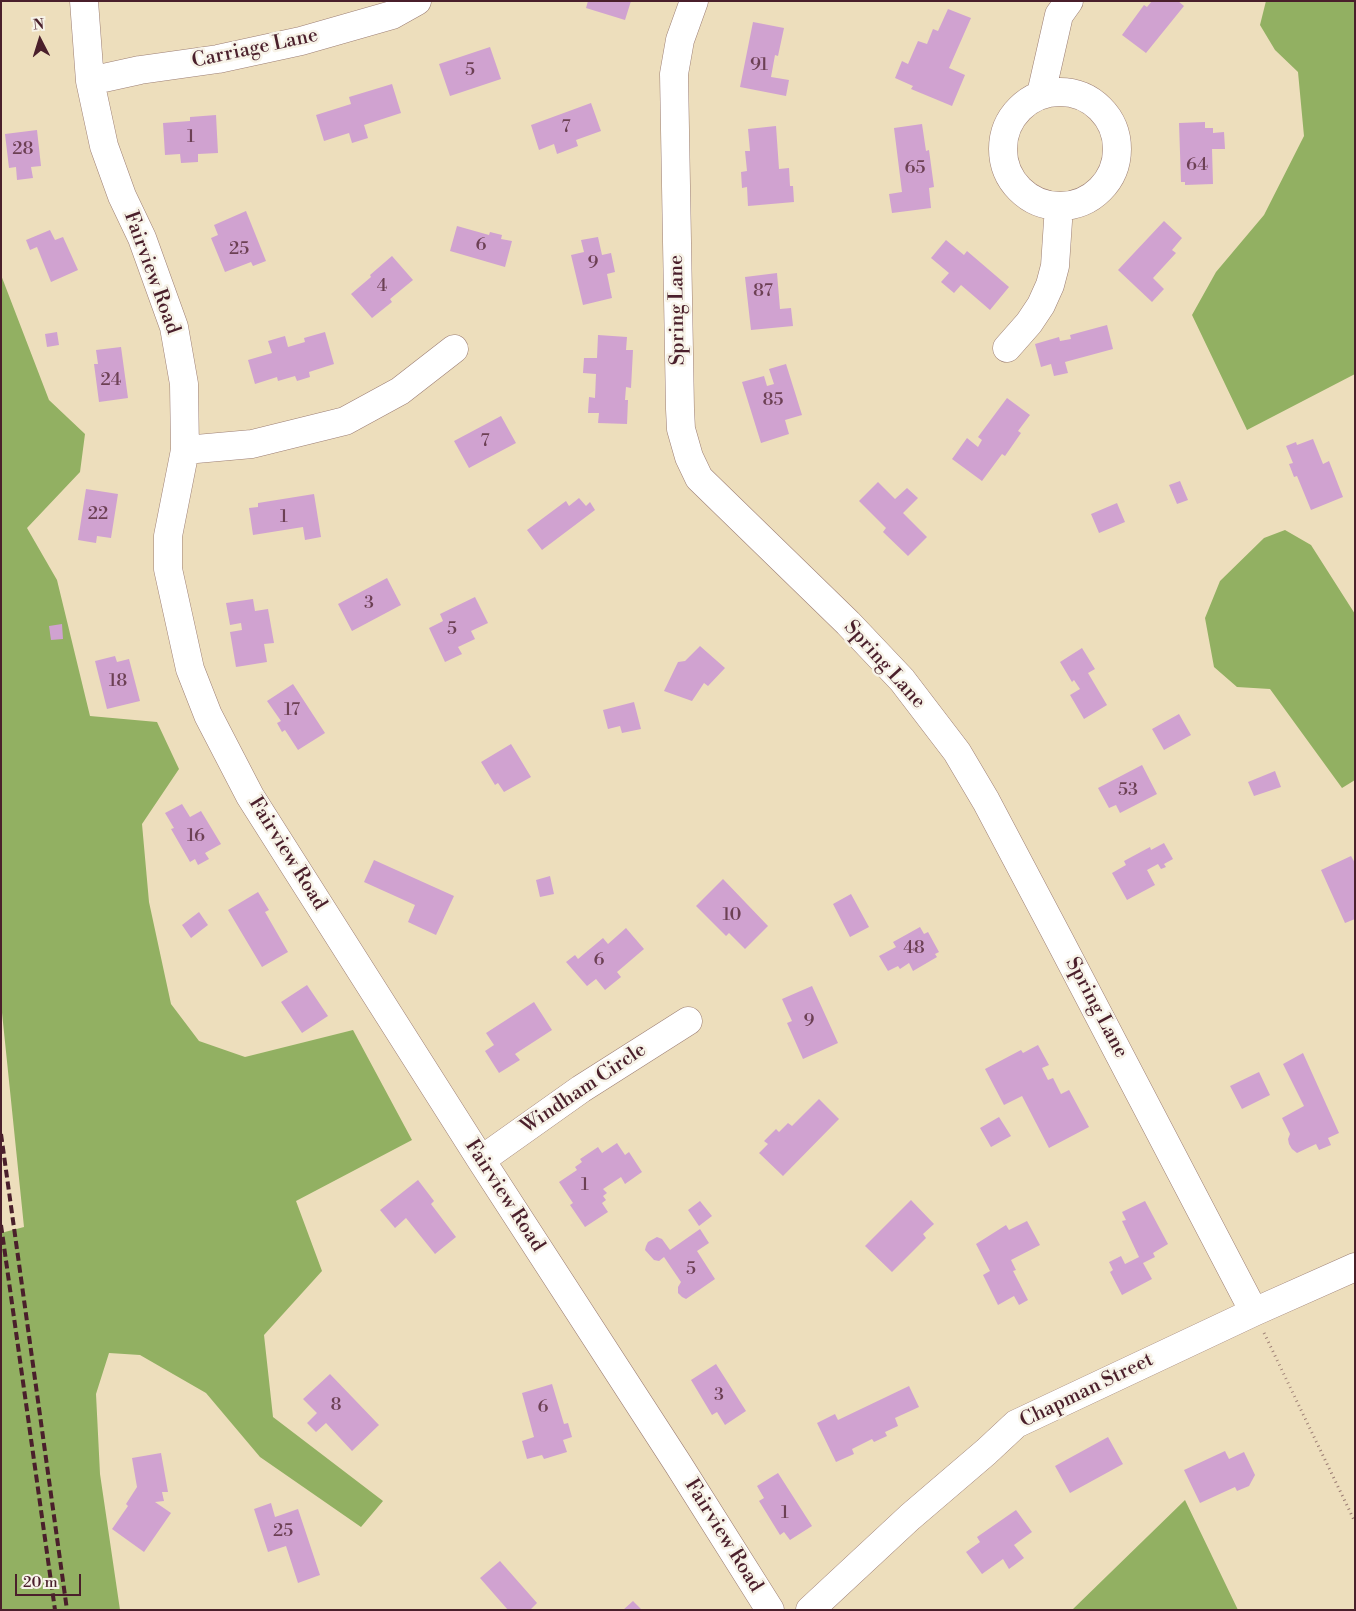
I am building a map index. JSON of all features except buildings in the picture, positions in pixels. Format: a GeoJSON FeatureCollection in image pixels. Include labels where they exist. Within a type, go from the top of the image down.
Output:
{"type":"FeatureCollection","features":[{"type":"Feature","properties":{"kind":"street","name":"Fairview Road"},"geometry":{"type":"LineString","coordinates":[[84,1],[90,82],[104,146],[122,196],[142,238],[174,327],[184,384],[185,450],[168,536],[168,569],[190,669],[208,715],[250,796],[770,1610]]}},
{"type":"Feature","properties":{"kind":"street","name":"Carriage Lane"},"geometry":{"type":"LineString","coordinates":[[90,82],[140,70],[218,59],[301,41],[392,15],[417,1]]}},
{"type":"Feature","properties":{"kind":"street","name":"Spring Lane"},"geometry":{"type":"LineString","coordinates":[[694,1],[680,40],[674,74],[680,409],[681,429],[689,457],[699,478],[848,623],[902,680],[957,752],[986,801],[1070,958],[1254,1312]]}},
{"type":"Feature","properties":{"kind":"street"},"geometry":{"type":"LineString","coordinates":[[1041,94],[1058,15],[1069,1]]}},
{"type":"Feature","properties":{"kind":"street"},"geometry":{"type":"LineString","coordinates":[[1059,91],[1077,94],[1094,102],[1107,114],[1115,130],[1118,148],[1115,167],[1107,183],[1094,196],[1078,204],[1060,206],[1040,202],[1023,192],[1010,177],[1003,158],[1003,138],[1010,120],[1024,104],[1041,94],[1059,91]]}},
{"type":"Feature","properties":{"kind":"street"},"geometry":{"type":"LineString","coordinates":[[1007,348],[1029,323],[1041,305],[1050,285],[1055,266],[1060,206]]}},
{"type":"Feature","properties":{"kind":"street"},"geometry":{"type":"LineString","coordinates":[[185,450],[252,444],[346,421],[400,391],[454,349]]}},
{"type":"Feature","properties":{"kind":"street","name":"Windham Circle"},"geometry":{"type":"LineString","coordinates":[[481,1160],[581,1089],[688,1021]]}},
{"type":"Feature","properties":{"kind":"street","name":"Chapman Street"},"geometry":{"type":"LineString","coordinates":[[810,1610],[905,1521],[1016,1424],[1254,1312],[1355,1267]]}},
{"type":"Feature","properties":{"kind":"path"},"geometry":{"type":"LineString","coordinates":[[1254,1312],[1355,1522]]}},
{"type":"Feature","properties":{"kind":"green space"},"geometry":{"type":"Polygon","coordinates":[[[1266,1],[1355,1],[1355,374],[1247,430],[1192,315],[1216,272],[1264,215],[1304,136],[1298,72],[1275,50],[1260,25],[1266,1]]]}},
{"type":"Feature","properties":{"kind":"green space"},"geometry":{"type":"Polygon","coordinates":[[[1,275],[49,400],[85,434],[80,472],[27,528],[57,580],[90,716],[157,722],[179,769],[142,824],[149,902],[171,1004],[199,1041],[245,1057],[353,1030],[412,1140],[296,1201],[322,1271],[264,1335],[273,1417],[383,1501],[361,1527],[260,1457],[206,1393],[140,1355],[109,1353],[96,1394],[100,1474],[120,1610],[1,1610],[1,1233],[24,1227],[1,1003],[1,275]]]}},
{"type":"Feature","properties":{"kind":"green space"},"geometry":{"type":"Polygon","coordinates":[[[1285,530],[1311,545],[1355,614],[1355,780],[1342,788],[1270,689],[1237,687],[1214,667],[1205,618],[1220,581],[1264,538],[1285,530]]]}},
{"type":"Feature","properties":{"kind":"green space"},"geometry":{"type":"Polygon","coordinates":[[[1185,1500],[1238,1610],[1072,1610],[1185,1500]]]}},
{"type":"Feature","properties":{"kind":"railway"},"geometry":{"type":"LineString","coordinates":[[1,1134],[67,1610]]}},
{"type":"Feature","properties":{"kind":"railway"},"geometry":{"type":"LineString","coordinates":[[1,1225],[55,1610]]}}]}
